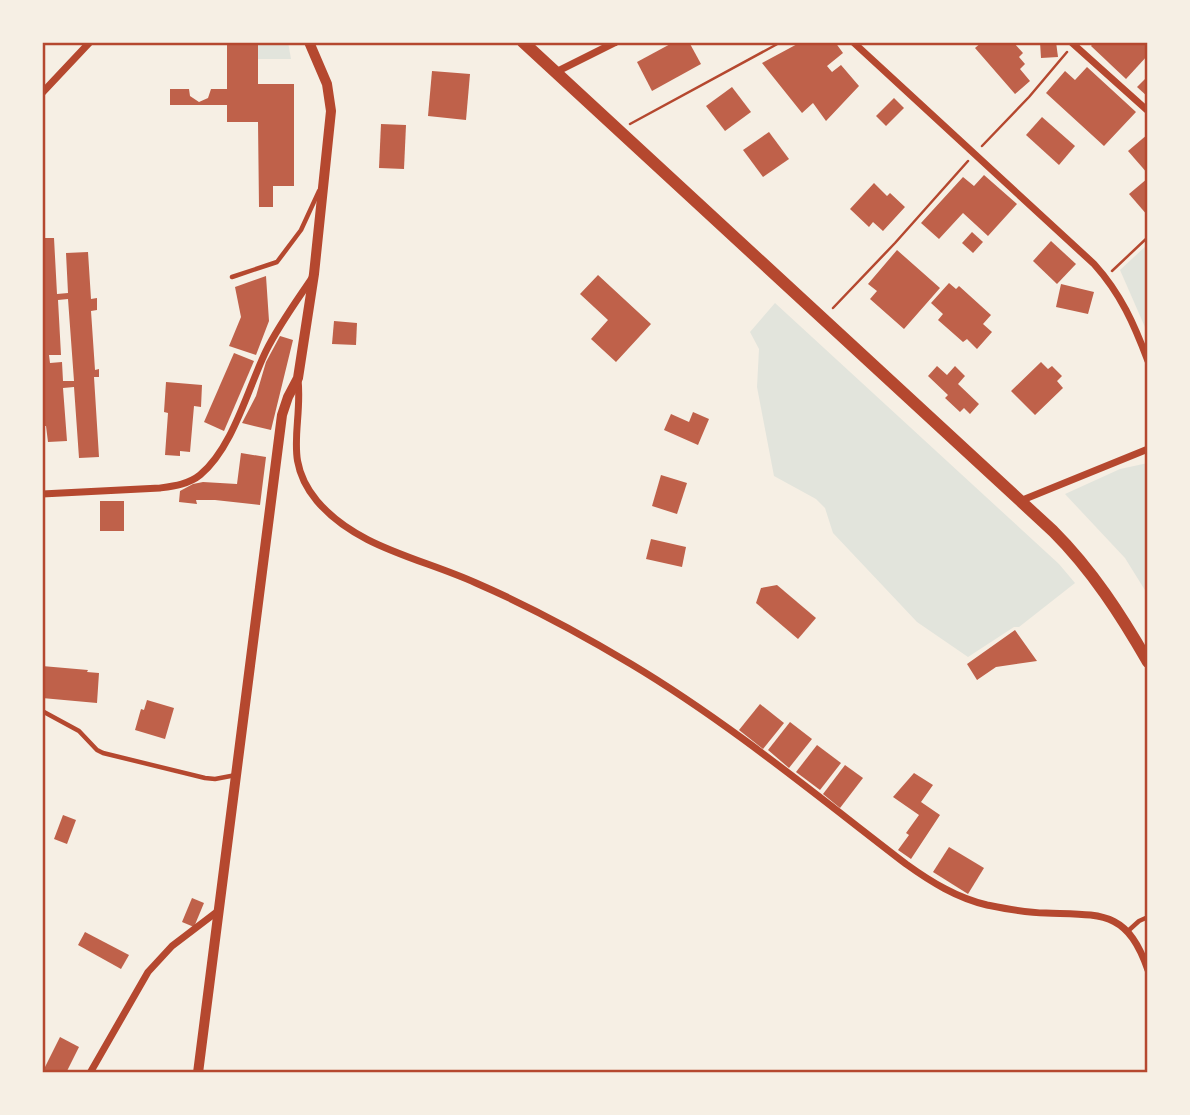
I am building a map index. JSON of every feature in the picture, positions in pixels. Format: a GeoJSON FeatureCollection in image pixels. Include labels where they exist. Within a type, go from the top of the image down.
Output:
{"type":"FeatureCollection","features":[{"type":"Feature","properties":{"kind":"main road"},"geometry":{"type":"LineString","coordinates":[[523,42],[1079,558],[1105,592],[1148,662]]}},
{"type":"Feature","properties":{"kind":"street"},"geometry":{"type":"LineString","coordinates":[[42,93],[90,42]]}},
{"type":"Feature","properties":{"kind":"street"},"geometry":{"type":"LineString","coordinates":[[309,42],[324,76],[330,102],[314,274],[298,378],[300,395],[296,446],[298,468],[317,501],[351,531],[379,546],[446,570],[507,597],[630,664],[709,715],[906,864],[953,893],[983,904],[1025,912],[1098,916],[1112,920],[1144,947],[1148,970]]}},
{"type":"Feature","properties":{"kind":"street"},"geometry":{"type":"LineString","coordinates":[[556,72],[616,42]]}},
{"type":"Feature","properties":{"kind":"street"},"geometry":{"type":"LineString","coordinates":[[853,42],[1110,281],[1127,307],[1148,361]]}},
{"type":"Feature","properties":{"kind":"street"},"geometry":{"type":"LineString","coordinates":[[1073,43],[1148,111]]}},
{"type":"Feature","properties":{"kind":"street"},"geometry":{"type":"LineString","coordinates":[[42,494],[160,488],[179,485],[199,476],[210,465],[224,443],[270,345],[314,274]]}},
{"type":"Feature","properties":{"kind":"street"},"geometry":{"type":"LineString","coordinates":[[198,1073],[282,415],[298,378]]}},
{"type":"Feature","properties":{"kind":"street"},"geometry":{"type":"LineString","coordinates":[[1020,501],[1148,449]]}},
{"type":"Feature","properties":{"kind":"street"},"geometry":{"type":"LineString","coordinates":[[90,1073],[148,972],[172,946],[219,911]]}},
{"type":"Feature","properties":{"kind":"lane"},"geometry":{"type":"LineString","coordinates":[[232,277],[277,262],[301,230],[324,180]]}},
{"type":"Feature","properties":{"kind":"lane"},"geometry":{"type":"LineString","coordinates":[[44,712],[79,731],[103,753],[205,778],[237,774]]}},
{"type":"Feature","properties":{"kind":"lane"},"geometry":{"type":"LineString","coordinates":[[1128,931],[1139,921],[1148,918]]}},
{"type":"Feature","properties":{"kind":"path"},"geometry":{"type":"LineString","coordinates":[[619,130],[781,42]]}},
{"type":"Feature","properties":{"kind":"path"},"geometry":{"type":"LineString","coordinates":[[992,136],[1029,97],[1073,43]]}},
{"type":"Feature","properties":{"kind":"path"},"geometry":{"type":"LineString","coordinates":[[823,318],[967,162]]}},
{"type":"Feature","properties":{"kind":"path"},"geometry":{"type":"LineString","coordinates":[[1116,266],[1148,237]]}},
{"type":"Feature","properties":{"kind":"shaded area"},"geometry":{"type":"Polygon","coordinates":[[[258,42],[288,42],[291,59],[258,59],[258,42]]]}},
{"type":"Feature","properties":{"kind":"shaded area"},"geometry":{"type":"Polygon","coordinates":[[[1148,244],[1148,334],[1120,270],[1148,244]]]}},
{"type":"Feature","properties":{"kind":"shaded area"},"geometry":{"type":"Polygon","coordinates":[[[775,303],[1059,564],[1075,583],[1019,627],[1014,627],[968,657],[917,622],[833,533],[825,508],[816,499],[774,476],[757,387],[759,349],[750,332],[775,303]]]}},
{"type":"Feature","properties":{"kind":"shaded area"},"geometry":{"type":"Polygon","coordinates":[[[1148,463],[1148,595],[1125,558],[1065,494],[1120,469],[1148,463]]]}},
{"type":"Feature","properties":{"kind":"building"},"geometry":{"type":"Polygon","coordinates":[[[227,42],[258,42],[258,84],[294,84],[294,186],[273,186],[273,207],[259,207],[258,122],[227,122],[227,105],[170,105],[170,89],[189,89],[190,96],[199,102],[208,98],[211,89],[227,89],[227,42]]]}},
{"type":"Feature","properties":{"kind":"building"},"geometry":{"type":"Polygon","coordinates":[[[674,42],[689,42],[701,64],[652,91],[637,62],[674,42]]]}},
{"type":"Feature","properties":{"kind":"building"},"geometry":{"type":"Polygon","coordinates":[[[801,42],[835,42],[843,53],[827,66],[832,72],[841,65],[859,86],[826,121],[813,103],[802,113],[762,63],[801,42]]]}},
{"type":"Feature","properties":{"kind":"building"},"geometry":{"type":"Polygon","coordinates":[[[982,42],[1013,42],[1023,53],[1019,57],[1025,64],[1020,69],[1030,81],[1015,94],[975,48],[982,42]]]}},
{"type":"Feature","properties":{"kind":"building"},"geometry":{"type":"Polygon","coordinates":[[[1040,42],[1056,42],[1058,57],[1041,58],[1040,42]]]}},
{"type":"Feature","properties":{"kind":"building"},"geometry":{"type":"Polygon","coordinates":[[[1094,42],[1148,42],[1148,55],[1126,79],[1091,46],[1094,42]]]}},
{"type":"Feature","properties":{"kind":"building"},"geometry":{"type":"Polygon","coordinates":[[[1087,67],[1136,112],[1104,146],[1046,93],[1065,71],[1075,80],[1087,67]]]}},
{"type":"Feature","properties":{"kind":"building"},"geometry":{"type":"Polygon","coordinates":[[[432,71],[470,74],[466,120],[428,116],[432,71]]]}},
{"type":"Feature","properties":{"kind":"building"},"geometry":{"type":"Polygon","coordinates":[[[1148,76],[1148,97],[1137,87],[1148,76]]]}},
{"type":"Feature","properties":{"kind":"building"},"geometry":{"type":"Polygon","coordinates":[[[732,87],[751,112],[725,131],[706,106],[732,87]]]}},
{"type":"Feature","properties":{"kind":"building"},"geometry":{"type":"Polygon","coordinates":[[[894,98],[904,108],[886,126],[876,116],[894,98]]]}},
{"type":"Feature","properties":{"kind":"building"},"geometry":{"type":"Polygon","coordinates":[[[1042,117],[1075,146],[1059,165],[1026,135],[1042,117]]]}},
{"type":"Feature","properties":{"kind":"building"},"geometry":{"type":"Polygon","coordinates":[[[381,124],[406,125],[404,169],[379,168],[381,124]]]}},
{"type":"Feature","properties":{"kind":"building"},"geometry":{"type":"Polygon","coordinates":[[[769,132],[789,159],[763,177],[743,150],[769,132]]]}},
{"type":"Feature","properties":{"kind":"building"},"geometry":{"type":"Polygon","coordinates":[[[1148,134],[1148,174],[1128,151],[1148,134]]]}},
{"type":"Feature","properties":{"kind":"building"},"geometry":{"type":"Polygon","coordinates":[[[984,175],[1017,204],[988,236],[963,213],[939,239],[921,223],[963,177],[974,186],[984,175]]]}},
{"type":"Feature","properties":{"kind":"building"},"geometry":{"type":"Polygon","coordinates":[[[1148,178],[1148,216],[1129,194],[1148,178]]]}},
{"type":"Feature","properties":{"kind":"building"},"geometry":{"type":"Polygon","coordinates":[[[874,183],[887,196],[890,193],[905,207],[883,231],[873,222],[869,227],[850,209],[874,183]]]}},
{"type":"Feature","properties":{"kind":"building"},"geometry":{"type":"Polygon","coordinates":[[[972,232],[983,242],[973,253],[962,243],[972,232]]]}},
{"type":"Feature","properties":{"kind":"building"},"geometry":{"type":"Polygon","coordinates":[[[42,238],[54,238],[57,294],[68,293],[66,253],[88,252],[91,299],[97,298],[97,310],[91,311],[95,370],[99,369],[99,377],[94,377],[99,457],[79,458],[74,387],[63,388],[67,441],[48,442],[46,426],[42,426],[42,238]],[[68,299],[58,300],[61,355],[49,355],[50,363],[62,362],[63,381],[74,381],[68,299]]]}},
{"type":"Feature","properties":{"kind":"building"},"geometry":{"type":"Polygon","coordinates":[[[1051,241],[1076,264],[1057,284],[1033,261],[1051,241]]]}},
{"type":"Feature","properties":{"kind":"building"},"geometry":{"type":"Polygon","coordinates":[[[897,250],[940,288],[904,329],[870,299],[877,291],[868,284],[897,250]]]}},
{"type":"Feature","properties":{"kind":"building"},"geometry":{"type":"Polygon","coordinates":[[[598,275],[651,324],[616,362],[591,339],[608,320],[580,294],[598,275]]]}},
{"type":"Feature","properties":{"kind":"building"},"geometry":{"type":"Polygon","coordinates":[[[266,276],[269,321],[256,355],[229,346],[241,317],[235,287],[266,276]]]}},
{"type":"Feature","properties":{"kind":"building"},"geometry":{"type":"Polygon","coordinates":[[[949,283],[956,289],[959,286],[991,315],[983,324],[992,332],[977,349],[967,339],[963,342],[938,320],[943,314],[931,303],[949,283]]]}},
{"type":"Feature","properties":{"kind":"building"},"geometry":{"type":"Polygon","coordinates":[[[1061,284],[1094,292],[1088,314],[1056,307],[1061,284]]]}},
{"type":"Feature","properties":{"kind":"building"},"geometry":{"type":"Polygon","coordinates":[[[334,321],[357,323],[356,345],[332,344],[334,321]]]}},
{"type":"Feature","properties":{"kind":"building"},"geometry":{"type":"Polygon","coordinates":[[[280,336],[293,340],[271,430],[242,423],[256,396],[266,362],[280,336]]]}},
{"type":"Feature","properties":{"kind":"building"},"geometry":{"type":"Polygon","coordinates":[[[234,353],[254,361],[224,431],[204,422],[234,353]]]}},
{"type":"Feature","properties":{"kind":"building"},"geometry":{"type":"Polygon","coordinates":[[[1041,362],[1048,369],[1052,366],[1062,376],[1057,381],[1063,388],[1035,415],[1011,391],[1041,362]]]}},
{"type":"Feature","properties":{"kind":"building"},"geometry":{"type":"Polygon","coordinates":[[[937,366],[947,375],[955,366],[965,376],[958,384],[979,404],[970,414],[964,408],[960,412],[945,398],[948,395],[928,376],[937,366]]]}},
{"type":"Feature","properties":{"kind":"building"},"geometry":{"type":"Polygon","coordinates":[[[166,382],[202,385],[201,407],[194,406],[190,452],[180,451],[180,456],[165,455],[168,413],[164,412],[166,382]]]}},
{"type":"Feature","properties":{"kind":"building"},"geometry":{"type":"Polygon","coordinates":[[[693,412],[709,419],[698,445],[664,430],[671,414],[689,422],[693,412]]]}},
{"type":"Feature","properties":{"kind":"building"},"geometry":{"type":"Polygon","coordinates":[[[241,453],[266,457],[260,505],[215,500],[196,500],[197,504],[179,502],[180,491],[193,484],[237,484],[241,453]]]}},
{"type":"Feature","properties":{"kind":"building"},"geometry":{"type":"Polygon","coordinates":[[[661,475],[687,483],[677,514],[652,506],[661,475]]]}},
{"type":"Feature","properties":{"kind":"building"},"geometry":{"type":"Polygon","coordinates":[[[100,501],[124,501],[124,531],[100,531],[100,501]]]}},
{"type":"Feature","properties":{"kind":"building"},"geometry":{"type":"Polygon","coordinates":[[[651,539],[686,547],[682,567],[646,559],[651,539]]]}},
{"type":"Feature","properties":{"kind":"building"},"geometry":{"type":"Polygon","coordinates":[[[777,585],[816,618],[798,639],[756,603],[761,588],[777,585]]]}},
{"type":"Feature","properties":{"kind":"building"},"geometry":{"type":"Polygon","coordinates":[[[1015,630],[1037,661],[996,667],[977,680],[967,664],[1015,630]]]}},
{"type":"Feature","properties":{"kind":"building"},"geometry":{"type":"Polygon","coordinates":[[[42,666],[99,673],[97,703],[42,698],[42,666]]]}},
{"type":"Feature","properties":{"kind":"building"},"geometry":{"type":"Polygon","coordinates":[[[147,700],[174,708],[165,739],[135,730],[141,709],[144,710],[147,700]]]}},
{"type":"Feature","properties":{"kind":"building"},"geometry":{"type":"Polygon","coordinates":[[[760,704],[784,723],[763,749],[739,730],[760,704]]]}},
{"type":"Feature","properties":{"kind":"building"},"geometry":{"type":"Polygon","coordinates":[[[790,722],[812,739],[789,768],[768,750],[790,722]]]}},
{"type":"Feature","properties":{"kind":"building"},"geometry":{"type":"Polygon","coordinates":[[[817,745],[841,763],[820,790],[796,772],[817,745]]]}},
{"type":"Feature","properties":{"kind":"building"},"geometry":{"type":"Polygon","coordinates":[[[845,765],[863,778],[840,808],[823,794],[845,765]]]}},
{"type":"Feature","properties":{"kind":"building"},"geometry":{"type":"Polygon","coordinates":[[[914,773],[933,785],[921,802],[940,815],[911,859],[898,850],[919,815],[893,797],[914,773]]]}},
{"type":"Feature","properties":{"kind":"building"},"geometry":{"type":"Polygon","coordinates":[[[63,815],[76,820],[67,844],[54,839],[63,815]]]}},
{"type":"Feature","properties":{"kind":"building"},"geometry":{"type":"Polygon","coordinates":[[[949,847],[984,868],[968,894],[933,872],[949,847]]]}},
{"type":"Feature","properties":{"kind":"building"},"geometry":{"type":"Polygon","coordinates":[[[192,898],[204,903],[194,927],[182,922],[192,898]]]}},
{"type":"Feature","properties":{"kind":"building"},"geometry":{"type":"Polygon","coordinates":[[[85,932],[129,955],[121,969],[78,945],[85,932]]]}},
{"type":"Feature","properties":{"kind":"building"},"geometry":{"type":"Polygon","coordinates":[[[60,1037],[79,1047],[66,1073],[42,1073],[60,1037]]]}}]}
